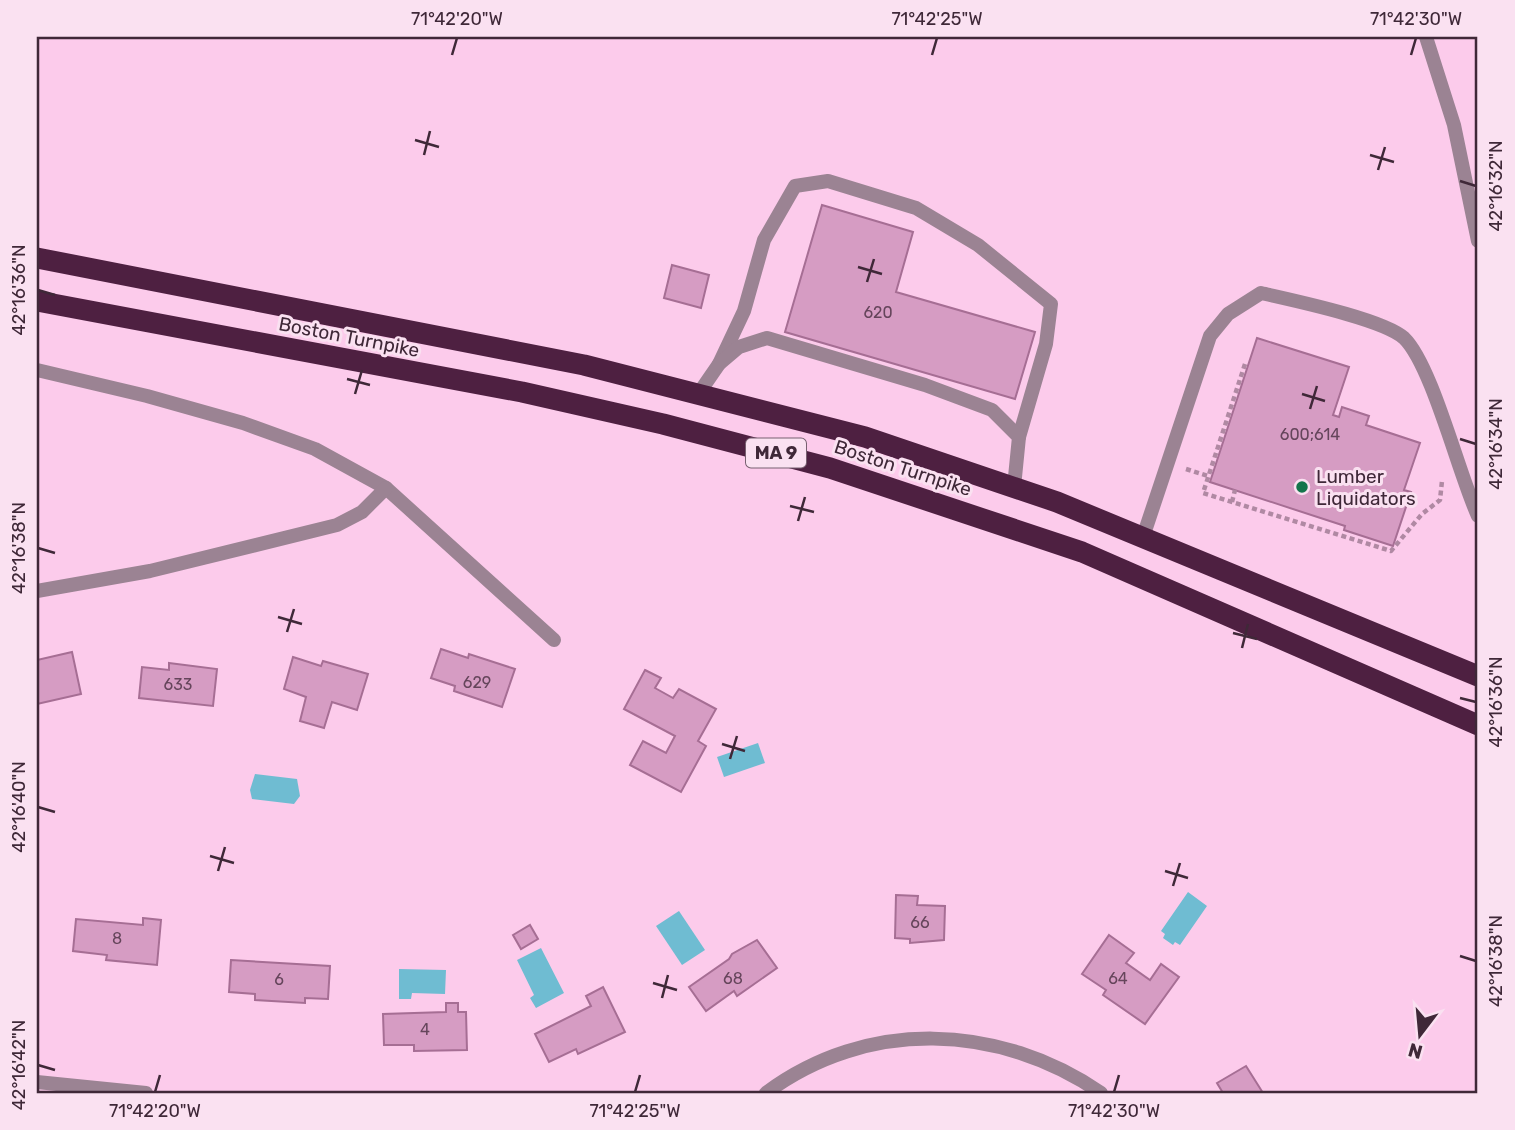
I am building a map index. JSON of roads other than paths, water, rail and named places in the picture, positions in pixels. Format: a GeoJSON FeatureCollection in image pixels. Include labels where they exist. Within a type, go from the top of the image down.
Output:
{"type":"FeatureCollection","features":[{"type":"Feature","properties":{"kind":"highway","name":"Boston Turnpike"},"geometry":{"type":"LineString","coordinates":[[37,258],[522,352],[699,393],[865,437],[1014,487],[1143,537],[1478,676]]}},
{"type":"Feature","properties":{"kind":"highway","name":"Boston Turnpike"},"geometry":{"type":"LineString","coordinates":[[37,301],[522,392],[663,424],[830,468],[1082,552],[1478,725]]}},
{"type":"Feature","properties":{"kind":"street"},"geometry":{"type":"LineString","coordinates":[[1426,37],[1454,125],[1478,242]]}},
{"type":"Feature","properties":{"kind":"street"},"geometry":{"type":"LineString","coordinates":[[699,393],[719,364],[744,311],[764,240],[795,186],[828,181],[916,208],[978,245],[1051,304],[1046,344],[1019,437],[1014,487]]}},
{"type":"Feature","properties":{"kind":"street"},"geometry":{"type":"LineString","coordinates":[[1143,537],[1210,336],[1228,314],[1261,293],[1318,306],[1391,330],[1404,338],[1428,382],[1478,516]]}},
{"type":"Feature","properties":{"kind":"street"},"geometry":{"type":"LineString","coordinates":[[719,364],[739,347],[767,338],[925,385],[992,410],[1019,437]]}},
{"type":"Feature","properties":{"kind":"street"},"geometry":{"type":"LineString","coordinates":[[37,370],[147,396],[243,423],[315,449],[386,488],[554,640]]}},
{"type":"Feature","properties":{"kind":"street"},"geometry":{"type":"LineString","coordinates":[[37,591],[150,571],[337,525],[362,512],[386,488]]}},
{"type":"Feature","properties":{"kind":"street"},"geometry":{"type":"LineString","coordinates":[[766,1093],[818,1062],[855,1048],[891,1040],[929,1037],[967,1039],[1005,1046],[1041,1058],[1075,1075],[1101,1093]]}},
{"type":"Feature","properties":{"kind":"street"},"geometry":{"type":"LineString","coordinates":[[37,1082],[146,1093]]}},
{"type":"Feature","properties":{"kind":"water"},"geometry":{"type":"Polygon","coordinates":[[[758,743],[765,763],[724,777],[717,757],[758,743]]]}},
{"type":"Feature","properties":{"kind":"water"},"geometry":{"type":"Polygon","coordinates":[[[255,774],[297,779],[300,796],[294,804],[252,799],[250,790],[255,774]]]}},
{"type":"Feature","properties":{"kind":"water"},"geometry":{"type":"Polygon","coordinates":[[[1188,892],[1207,906],[1180,945],[1175,942],[1173,945],[1163,938],[1165,934],[1161,931],[1188,892]]]}},
{"type":"Feature","properties":{"kind":"water"},"geometry":{"type":"Polygon","coordinates":[[[679,911],[705,950],[682,965],[656,926],[679,911]]]}},
{"type":"Feature","properties":{"kind":"water"},"geometry":{"type":"Polygon","coordinates":[[[541,948],[564,993],[536,1008],[530,998],[534,995],[517,960],[541,948]]]}},
{"type":"Feature","properties":{"kind":"water"},"geometry":{"type":"Polygon","coordinates":[[[399,969],[446,970],[445,994],[412,993],[411,999],[399,999],[399,969]]]}},
{"type":"Feature","properties":{"kind":"place","name":"Lumber Liquidators"},"geometry":{"type":"Point","coordinates":[1302,487]}}]}
